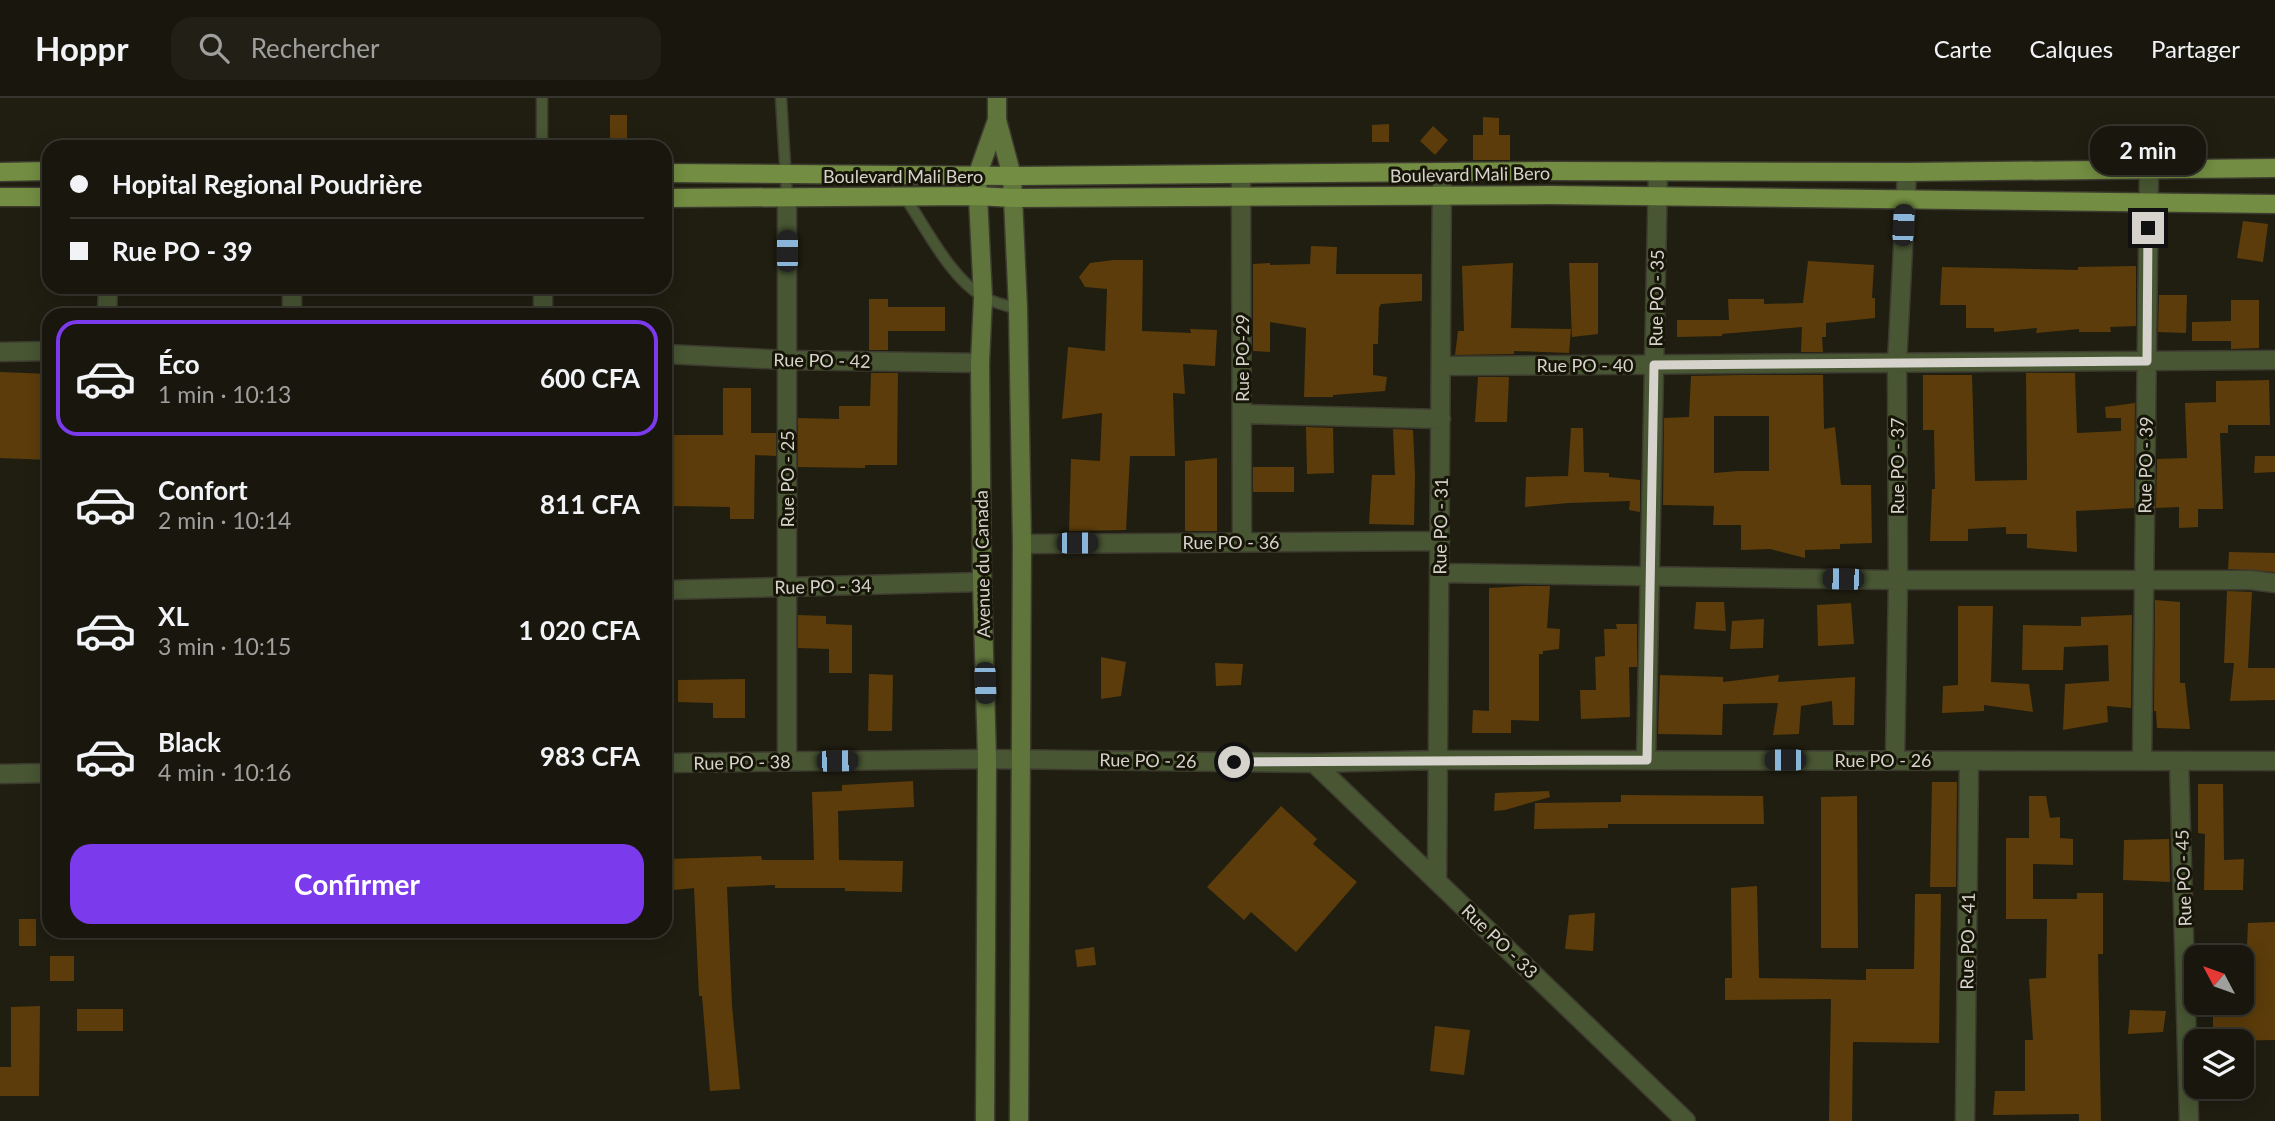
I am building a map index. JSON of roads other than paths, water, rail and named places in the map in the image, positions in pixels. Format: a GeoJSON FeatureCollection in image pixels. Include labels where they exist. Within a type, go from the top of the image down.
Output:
{"type":"FeatureCollection","features":[{"type":"Feature","properties":{"kind":"main road","name":"Boulevard Mali Bero"},"geometry":{"type":"LineString","coordinates":[[672,173],[1012,176],[2275,168]]}},
{"type":"Feature","properties":{"kind":"main road"},"geometry":{"type":"LineString","coordinates":[[0,172],[42,171]]}},
{"type":"Feature","properties":{"kind":"main road"},"geometry":{"type":"LineString","coordinates":[[1549,195],[1550,171]]}},
{"type":"Feature","properties":{"kind":"main road","name":"Boulevard Mali Bero"},"geometry":{"type":"LineString","coordinates":[[672,198],[1658,195],[2275,204]]}},
{"type":"Feature","properties":{"kind":"main road"},"geometry":{"type":"LineString","coordinates":[[0,197],[42,197]]}},
{"type":"Feature","properties":{"kind":"street"},"geometry":{"type":"LineString","coordinates":[[997,98],[997,120],[1012,176],[1018,309],[1022,544],[1019,1121]]}},
{"type":"Feature","properties":{"kind":"street","name":"Avenue du Canada"},"geometry":{"type":"LineString","coordinates":[[985,1121],[987,759],[980,363],[983,298],[977,176],[997,120]]}},
{"type":"Feature","properties":{"kind":"street","name":"Rue PO - 39"},"geometry":{"type":"LineString","coordinates":[[2142,761],[2149,169]]}},
{"type":"Feature","properties":{"kind":"street","name":"Rue PO - 35"},"geometry":{"type":"LineString","coordinates":[[1647,760],[1658,171]]}},
{"type":"Feature","properties":{"kind":"street","name":"Rue PO - 31"},"geometry":{"type":"LineString","coordinates":[[1437,881],[1443,172]]}},
{"type":"Feature","properties":{"kind":"street","name":"Rue PO - 37"},"geometry":{"type":"LineString","coordinates":[[1895,760],[1898,580],[1896,363],[1907,172]]}},
{"type":"Feature","properties":{"kind":"street","name":"Rue PO-29"},"geometry":{"type":"LineString","coordinates":[[1241,174],[1242,542]]}},
{"type":"Feature","properties":{"kind":"street","name":"Rue PO - 25"},"geometry":{"type":"LineString","coordinates":[[787,197],[787,761]]}},
{"type":"Feature","properties":{"kind":"street"},"geometry":{"type":"LineString","coordinates":[[0,352],[42,351]]}},
{"type":"Feature","properties":{"kind":"street","name":"Rue PO - 42"},"geometry":{"type":"LineString","coordinates":[[672,354],[980,363]]}},
{"type":"Feature","properties":{"kind":"street","name":"Rue PO - 40"},"geometry":{"type":"LineString","coordinates":[[1441,366],[2275,360]]}},
{"type":"Feature","properties":{"kind":"street"},"geometry":{"type":"LineString","coordinates":[[1242,414],[1441,419]]}},
{"type":"Feature","properties":{"kind":"street","name":"Rue PO - 36"},"geometry":{"type":"LineString","coordinates":[[1022,544],[1440,541]]}},
{"type":"Feature","properties":{"kind":"street"},"geometry":{"type":"LineString","coordinates":[[1439,573],[1898,580],[2251,580],[2275,583]]}},
{"type":"Feature","properties":{"kind":"street","name":"Rue PO - 34"},"geometry":{"type":"LineString","coordinates":[[672,590],[982,582]]}},
{"type":"Feature","properties":{"kind":"street","name":"Rue PO - 26"},"geometry":{"type":"LineString","coordinates":[[987,759],[1314,763],[1438,760],[2275,761]]}},
{"type":"Feature","properties":{"kind":"street","name":"Rue PO - 38"},"geometry":{"type":"LineString","coordinates":[[672,763],[987,759]]}},
{"type":"Feature","properties":{"kind":"street","name":"Rue PO - 41"},"geometry":{"type":"LineString","coordinates":[[1965,1121],[1969,761]]}},
{"type":"Feature","properties":{"kind":"street","name":"Rue PO - 45"},"geometry":{"type":"LineString","coordinates":[[2179,761],[2189,1121]]}},
{"type":"Feature","properties":{"kind":"street","name":"Rue PO - 33"},"geometry":{"type":"LineString","coordinates":[[1314,763],[1686,1121]]}},
{"type":"Feature","properties":{"kind":"street"},"geometry":{"type":"LineString","coordinates":[[0,774],[42,773]]}},
{"type":"Feature","properties":{"kind":"lane"},"geometry":{"type":"LineString","coordinates":[[542,98],[542,140]]}},
{"type":"Feature","properties":{"kind":"lane"},"geometry":{"type":"LineString","coordinates":[[781,98],[787,197]]}},
{"type":"Feature","properties":{"kind":"lane"},"geometry":{"type":"LineString","coordinates":[[905,197],[962,281],[983,298],[1018,309]]}}]}
